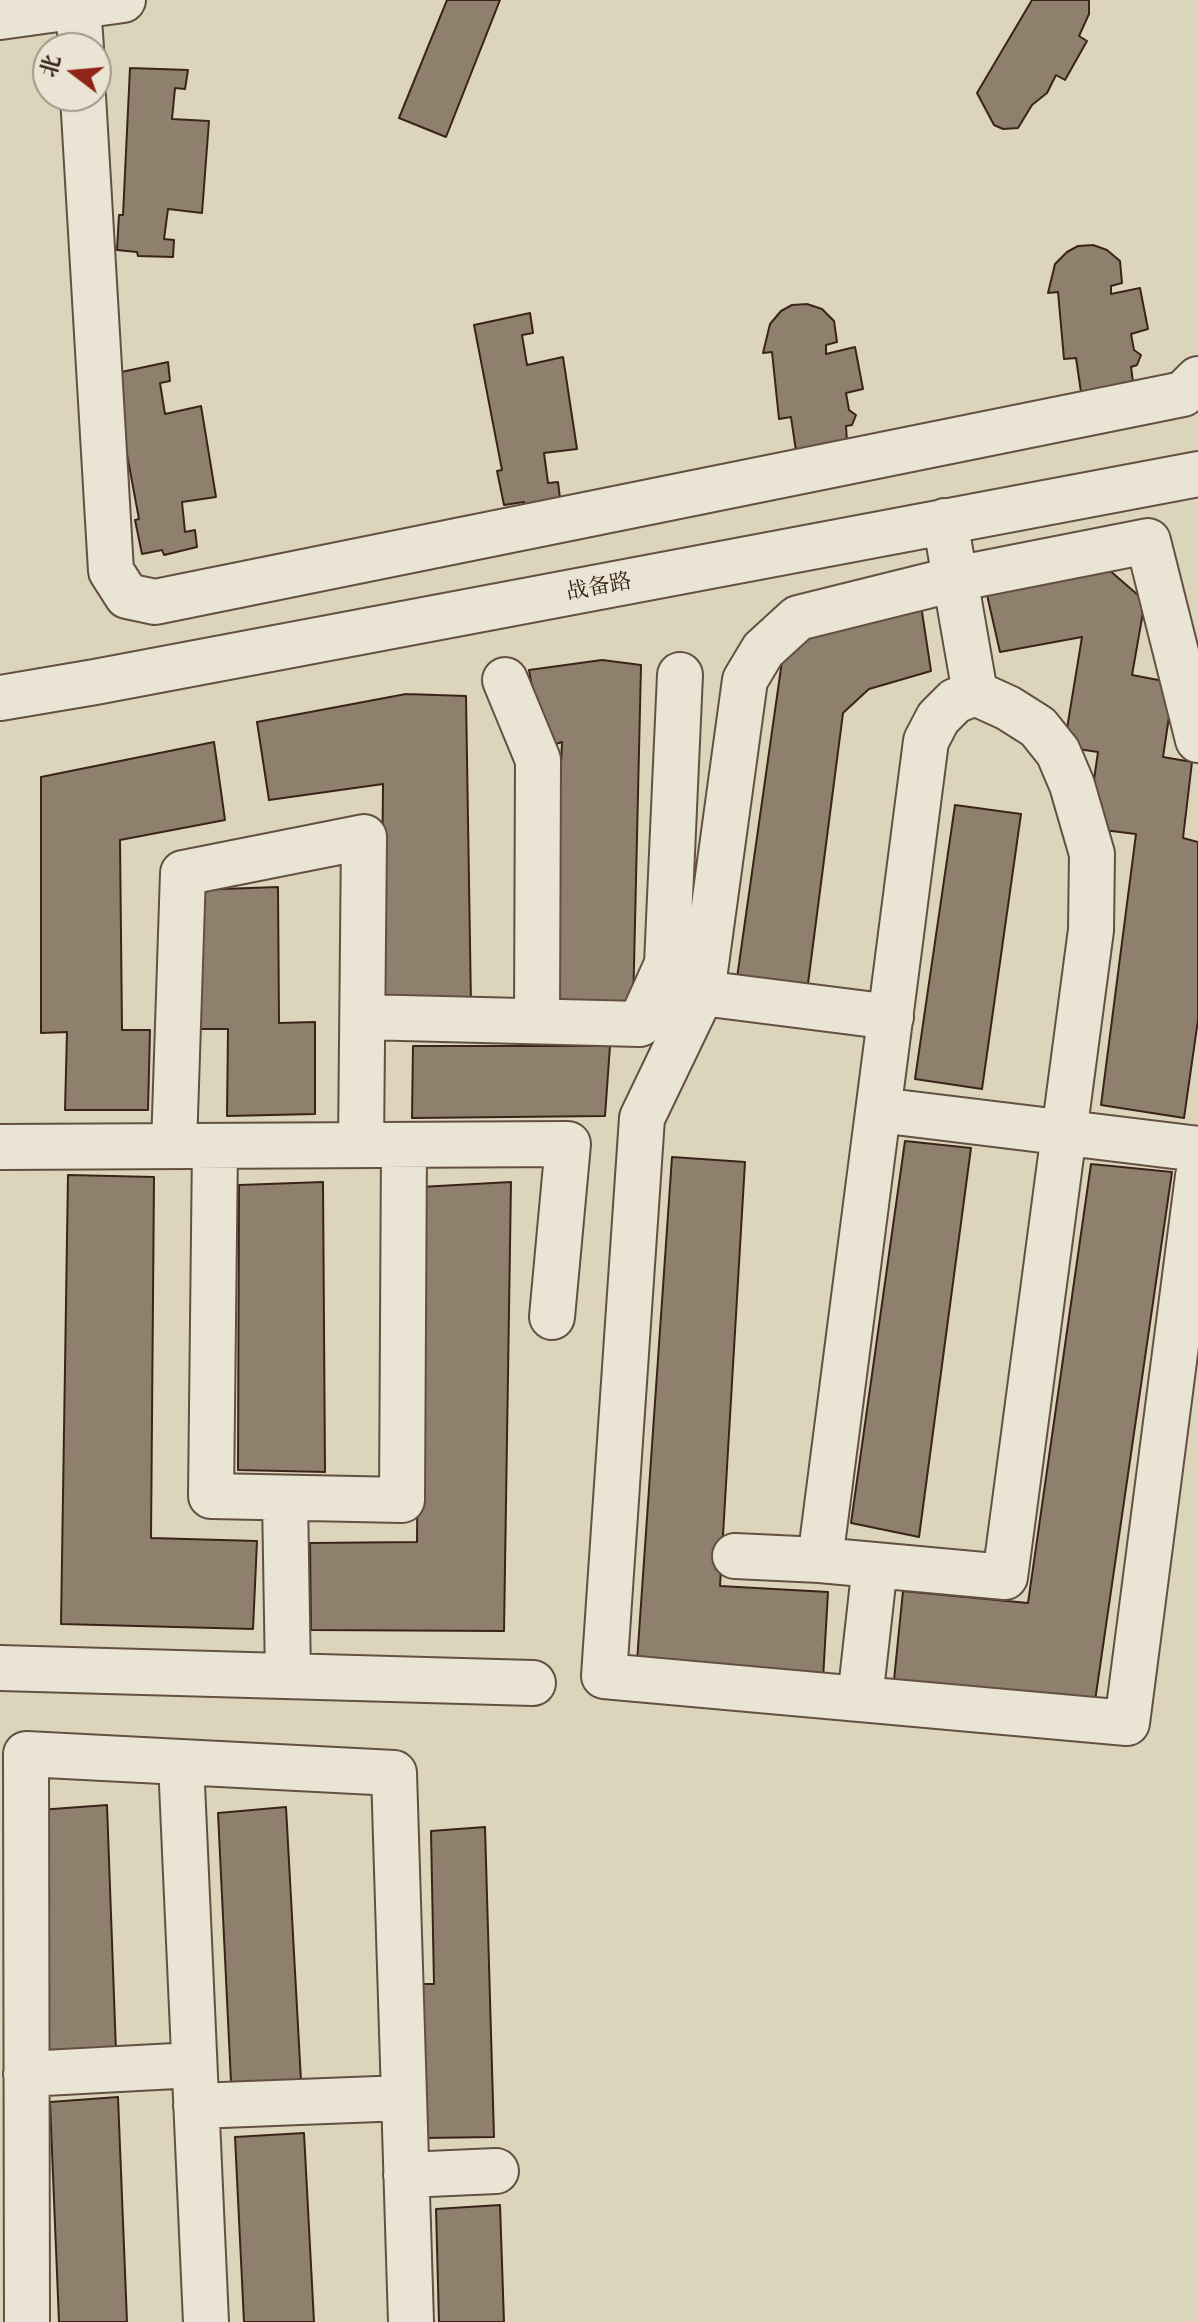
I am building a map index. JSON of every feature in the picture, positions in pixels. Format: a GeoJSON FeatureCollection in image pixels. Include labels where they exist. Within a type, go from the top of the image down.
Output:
{"type":"FeatureCollection","features":[{"type":"Feature","properties":{"kind":"street"},"geometry":{"type":"LineString","coordinates":[[0,17],[79,27],[123,0]]}},
{"type":"Feature","properties":{"kind":"street"},"geometry":{"type":"LineString","coordinates":[[84,112],[111,571],[127,596],[155,602],[1183,394],[1198,379]]}},
{"type":"Feature","properties":{"kind":"street","name":"战备路"},"geometry":{"type":"LineString","coordinates":[[0,698],[1198,474]]}},
{"type":"Feature","properties":{"kind":"street"},"geometry":{"type":"LineString","coordinates":[[945,521],[975,693]]}},
{"type":"Feature","properties":{"kind":"street"},"geometry":{"type":"LineString","coordinates":[[1198,740],[1148,541],[955,579],[798,618],[763,650],[745,680],[702,993],[642,1118],[604,1676],[1127,1723],[1198,1176]]}},
{"type":"Feature","properties":{"kind":"street"},"geometry":{"type":"LineString","coordinates":[[363,1017],[640,1024],[667,964],[680,675]]}},
{"type":"Feature","properties":{"kind":"street"},"geometry":{"type":"LineString","coordinates":[[505,680],[538,760],[537,1021]]}},
{"type":"Feature","properties":{"kind":"street"},"geometry":{"type":"LineString","coordinates":[[735,1556],[820,1560],[1005,1577],[1091,930],[1092,854],[1072,785],[1058,752],[1038,727],[1008,708],[975,693],[955,701],[938,718],[926,741],[820,1560]]}},
{"type":"Feature","properties":{"kind":"street"},"geometry":{"type":"LineString","coordinates":[[361,1145],[364,837],[183,873],[211,1496],[402,1500],[404,1145]]}},
{"type":"Feature","properties":{"kind":"street"},"geometry":{"type":"LineString","coordinates":[[702,993],[891,1017]]}},
{"type":"Feature","properties":{"kind":"street"},"geometry":{"type":"LineString","coordinates":[[879,1110],[1198,1149]]}},
{"type":"Feature","properties":{"kind":"street"},"geometry":{"type":"LineString","coordinates":[[0,1147],[568,1144],[552,1317]]}},
{"type":"Feature","properties":{"kind":"street"},"geometry":{"type":"LineString","coordinates":[[285,1498],[288,1676]]}},
{"type":"Feature","properties":{"kind":"street"},"geometry":{"type":"LineString","coordinates":[[860,1699],[875,1565]]}},
{"type":"Feature","properties":{"kind":"street"},"geometry":{"type":"LineString","coordinates":[[0,1668],[533,1683]]}},
{"type":"Feature","properties":{"kind":"street"},"geometry":{"type":"LineString","coordinates":[[27,2322],[26,1754],[394,1773],[411,2322]]}},
{"type":"Feature","properties":{"kind":"street"},"geometry":{"type":"LineString","coordinates":[[181,1762],[206,2322]]}},
{"type":"Feature","properties":{"kind":"street"},"geometry":{"type":"LineString","coordinates":[[26,2074],[404,2098]]}},
{"type":"Feature","properties":{"kind":"street"},"geometry":{"type":"LineString","coordinates":[[406,2175],[496,2171]]}},
{"type":"Feature","properties":{"kind":"building"},"geometry":{"type":"Polygon","coordinates":[[[447,0],[500,0],[446,137],[399,118],[447,0]]]}},
{"type":"Feature","properties":{"kind":"building"},"geometry":{"type":"Polygon","coordinates":[[[1032,0],[1089,0],[1089,14],[1079,36],[1087,41],[1065,80],[1056,75],[1047,93],[1032,105],[1018,128],[1003,129],[994,125],[977,93],[1032,0]]]}},
{"type":"Feature","properties":{"kind":"building"},"geometry":{"type":"Polygon","coordinates":[[[130,68],[188,70],[185,89],[175,88],[172,119],[209,121],[202,213],[168,209],[164,239],[174,240],[173,257],[138,256],[137,252],[117,250],[119,215],[123,215],[130,68]]]}},
{"type":"Feature","properties":{"kind":"building"},"geometry":{"type":"Polygon","coordinates":[[[1093,245],[1107,250],[1120,261],[1122,283],[1111,286],[1111,294],[1140,288],[1148,329],[1131,334],[1134,350],[1141,355],[1137,365],[1131,367],[1133,382],[1081,392],[1076,358],[1064,359],[1058,292],[1048,293],[1055,264],[1078,246],[1093,245]]]}},
{"type":"Feature","properties":{"kind":"building"},"geometry":{"type":"Polygon","coordinates":[[[807,304],[822,309],[834,321],[837,342],[826,345],[826,354],[855,347],[863,389],[846,393],[849,410],[856,415],[852,425],[846,426],[847,442],[796,451],[791,417],[779,419],[772,352],[763,353],[770,324],[781,311],[792,305],[807,304]]]}},
{"type":"Feature","properties":{"kind":"building"},"geometry":{"type":"Polygon","coordinates":[[[530,313],[533,333],[522,335],[527,365],[563,357],[577,449],[544,453],[548,483],[558,482],[560,498],[526,506],[524,502],[504,505],[497,471],[502,470],[474,325],[530,313]]]}},
{"type":"Feature","properties":{"kind":"building"},"geometry":{"type":"Polygon","coordinates":[[[168,362],[170,381],[160,383],[165,414],[201,406],[216,497],[182,502],[185,532],[195,530],[197,547],[164,555],[162,550],[142,554],[135,520],[139,519],[112,374],[168,362]]]}},
{"type":"Feature","properties":{"kind":"building"},"geometry":{"type":"Polygon","coordinates":[[[1094,557],[1145,601],[1132,675],[1174,683],[1163,757],[1192,762],[1183,838],[1198,842],[1198,1020],[1184,1118],[1101,1105],[1136,834],[1087,828],[1098,752],[1064,747],[1082,637],[1000,652],[985,586],[1094,557]]]}},
{"type":"Feature","properties":{"kind":"building"},"geometry":{"type":"Polygon","coordinates":[[[920,599],[931,671],[869,689],[843,713],[806,999],[736,985],[784,647],[810,623],[920,599]]]}},
{"type":"Feature","properties":{"kind":"building"},"geometry":{"type":"Polygon","coordinates":[[[602,660],[641,665],[633,1009],[551,1007],[562,742],[543,748],[529,670],[602,660]]]}},
{"type":"Feature","properties":{"kind":"building"},"geometry":{"type":"Polygon","coordinates":[[[406,694],[466,696],[471,1005],[381,1003],[383,784],[269,800],[257,722],[406,694]]]}},
{"type":"Feature","properties":{"kind":"building"},"geometry":{"type":"Polygon","coordinates":[[[214,742],[225,820],[120,840],[122,1030],[150,1030],[148,1110],[65,1110],[67,1032],[41,1033],[41,777],[214,742]]]}},
{"type":"Feature","properties":{"kind":"building"},"geometry":{"type":"Polygon","coordinates":[[[955,805],[1021,814],[982,1089],[915,1079],[955,805]]]}},
{"type":"Feature","properties":{"kind":"building"},"geometry":{"type":"Polygon","coordinates":[[[278,887],[279,1023],[315,1022],[315,1114],[227,1116],[228,1029],[192,1029],[194,890],[278,887]]]}},
{"type":"Feature","properties":{"kind":"building"},"geometry":{"type":"Polygon","coordinates":[[[413,1046],[610,1046],[605,1116],[412,1118],[413,1046]]]}},
{"type":"Feature","properties":{"kind":"building"},"geometry":{"type":"Polygon","coordinates":[[[905,1141],[971,1148],[919,1537],[851,1523],[905,1141]]]}},
{"type":"Feature","properties":{"kind":"building"},"geometry":{"type":"Polygon","coordinates":[[[672,1157],[745,1162],[720,1586],[828,1592],[823,1679],[637,1662],[672,1157]]]}},
{"type":"Feature","properties":{"kind":"building"},"geometry":{"type":"Polygon","coordinates":[[[1091,1164],[1172,1172],[1095,1701],[894,1680],[903,1591],[1028,1603],[1091,1164]]]}},
{"type":"Feature","properties":{"kind":"building"},"geometry":{"type":"Polygon","coordinates":[[[68,1175],[154,1177],[151,1538],[257,1541],[253,1629],[61,1624],[68,1175]]]}},
{"type":"Feature","properties":{"kind":"building"},"geometry":{"type":"Polygon","coordinates":[[[323,1182],[325,1472],[238,1470],[239,1185],[323,1182]]]}},
{"type":"Feature","properties":{"kind":"building"},"geometry":{"type":"Polygon","coordinates":[[[511,1182],[504,1631],[311,1630],[310,1543],[417,1542],[420,1187],[511,1182]]]}},
{"type":"Feature","properties":{"kind":"building"},"geometry":{"type":"Polygon","coordinates":[[[107,1805],[116,2052],[49,2054],[39,1810],[107,1805]]]}},
{"type":"Feature","properties":{"kind":"building"},"geometry":{"type":"Polygon","coordinates":[[[286,1807],[301,2081],[231,2082],[218,1813],[286,1807]]]}},
{"type":"Feature","properties":{"kind":"building"},"geometry":{"type":"Polygon","coordinates":[[[485,1827],[494,2137],[424,2138],[419,1984],[434,1984],[431,1831],[485,1827]]]}},
{"type":"Feature","properties":{"kind":"building"},"geometry":{"type":"Polygon","coordinates":[[[118,2097],[127,2322],[59,2322],[50,2102],[118,2097]]]}},
{"type":"Feature","properties":{"kind":"building"},"geometry":{"type":"Polygon","coordinates":[[[304,2133],[314,2322],[244,2322],[235,2137],[304,2133]]]}},
{"type":"Feature","properties":{"kind":"building"},"geometry":{"type":"Polygon","coordinates":[[[500,2205],[504,2322],[439,2322],[436,2209],[500,2205]]]}}]}
